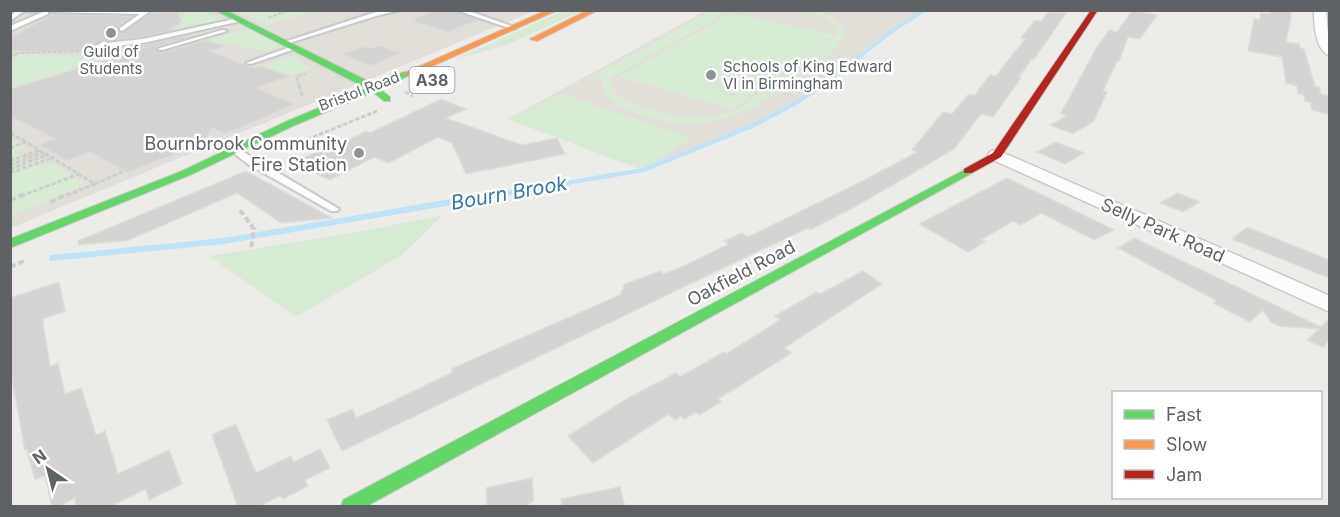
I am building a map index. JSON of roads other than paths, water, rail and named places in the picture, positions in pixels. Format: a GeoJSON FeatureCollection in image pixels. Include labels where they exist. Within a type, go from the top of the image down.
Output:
{"type":"FeatureCollection","features":[{"type":"Feature","properties":{"kind":"main road"},"geometry":{"type":"LineString","coordinates":[[218,10],[374,88],[386,90],[398,88],[503,48]]}},
{"type":"Feature","properties":{"kind":"main road","name":"Bristol Road"},"geometry":{"type":"LineString","coordinates":[[10,244],[114,203],[264,138],[289,124],[555,10]]}},
{"type":"Feature","properties":{"kind":"main road"},"geometry":{"type":"LineString","coordinates":[[525,42],[595,10]]}},
{"type":"Feature","properties":{"kind":"main road","name":"Oakfield Road"},"geometry":{"type":"LineString","coordinates":[[350,507],[997,155],[1095,10]]}},
{"type":"Feature","properties":{"kind":"main road","name":"Bristol Road"},"geometry":{"type":"LineString","coordinates":[[264,138],[299,131],[392,101],[374,88]]}},
{"type":"Feature","properties":{"kind":"main road","name":"Bristol Road"},"geometry":{"type":"LineString","coordinates":[[10,258],[114,203]]}},
{"type":"Feature","properties":{"kind":"street"},"geometry":{"type":"LineString","coordinates":[[1320,10],[1320,29],[1329,52]]}},
{"type":"Feature","properties":{"kind":"street","name":"Selly Park Road"},"geometry":{"type":"LineString","coordinates":[[997,155],[1329,305]]}},
{"type":"Feature","properties":{"kind":"lane"},"geometry":{"type":"LineString","coordinates":[[10,19],[24,10],[146,12],[122,29]]}},
{"type":"Feature","properties":{"kind":"lane"},"geometry":{"type":"LineString","coordinates":[[249,63],[375,14],[397,10]]}},
{"type":"Feature","properties":{"kind":"lane"},"geometry":{"type":"LineString","coordinates":[[459,10],[514,28]]}},
{"type":"Feature","properties":{"kind":"lane"},"geometry":{"type":"LineString","coordinates":[[10,29],[48,12]]}},
{"type":"Feature","properties":{"kind":"lane"},"geometry":{"type":"LineString","coordinates":[[101,44],[142,41],[244,22]]}},
{"type":"Feature","properties":{"kind":"lane"},"geometry":{"type":"LineString","coordinates":[[160,49],[244,22]]}},
{"type":"Feature","properties":{"kind":"lane"},"geometry":{"type":"LineString","coordinates":[[235,150],[271,174],[334,209]]}},
{"type":"Feature","properties":{"kind":"waterway","name":"Bourn Brook"},"geometry":{"type":"LineString","coordinates":[[821,86],[895,29],[924,10]]}},
{"type":"Feature","properties":{"kind":"waterway","name":"Bourn Brook"},"geometry":{"type":"LineString","coordinates":[[490,196],[643,170],[752,126],[794,104],[823,85]]}},
{"type":"Feature","properties":{"kind":"waterway","name":"Bourn Brook"},"geometry":{"type":"LineString","coordinates":[[52,258],[223,241],[498,194]]}},
{"type":"Feature","properties":{"kind":"place","name":"Guild of Students"},"geometry":{"type":"Point","coordinates":[111,33]}},
{"type":"Feature","properties":{"kind":"place","name":"Schools of King Edward VI in Birmingham"},"geometry":{"type":"Point","coordinates":[711,75]}},
{"type":"Feature","properties":{"kind":"place","name":"Bournbrook Community Fire Station"},"geometry":{"type":"Point","coordinates":[359,153]}}]}
